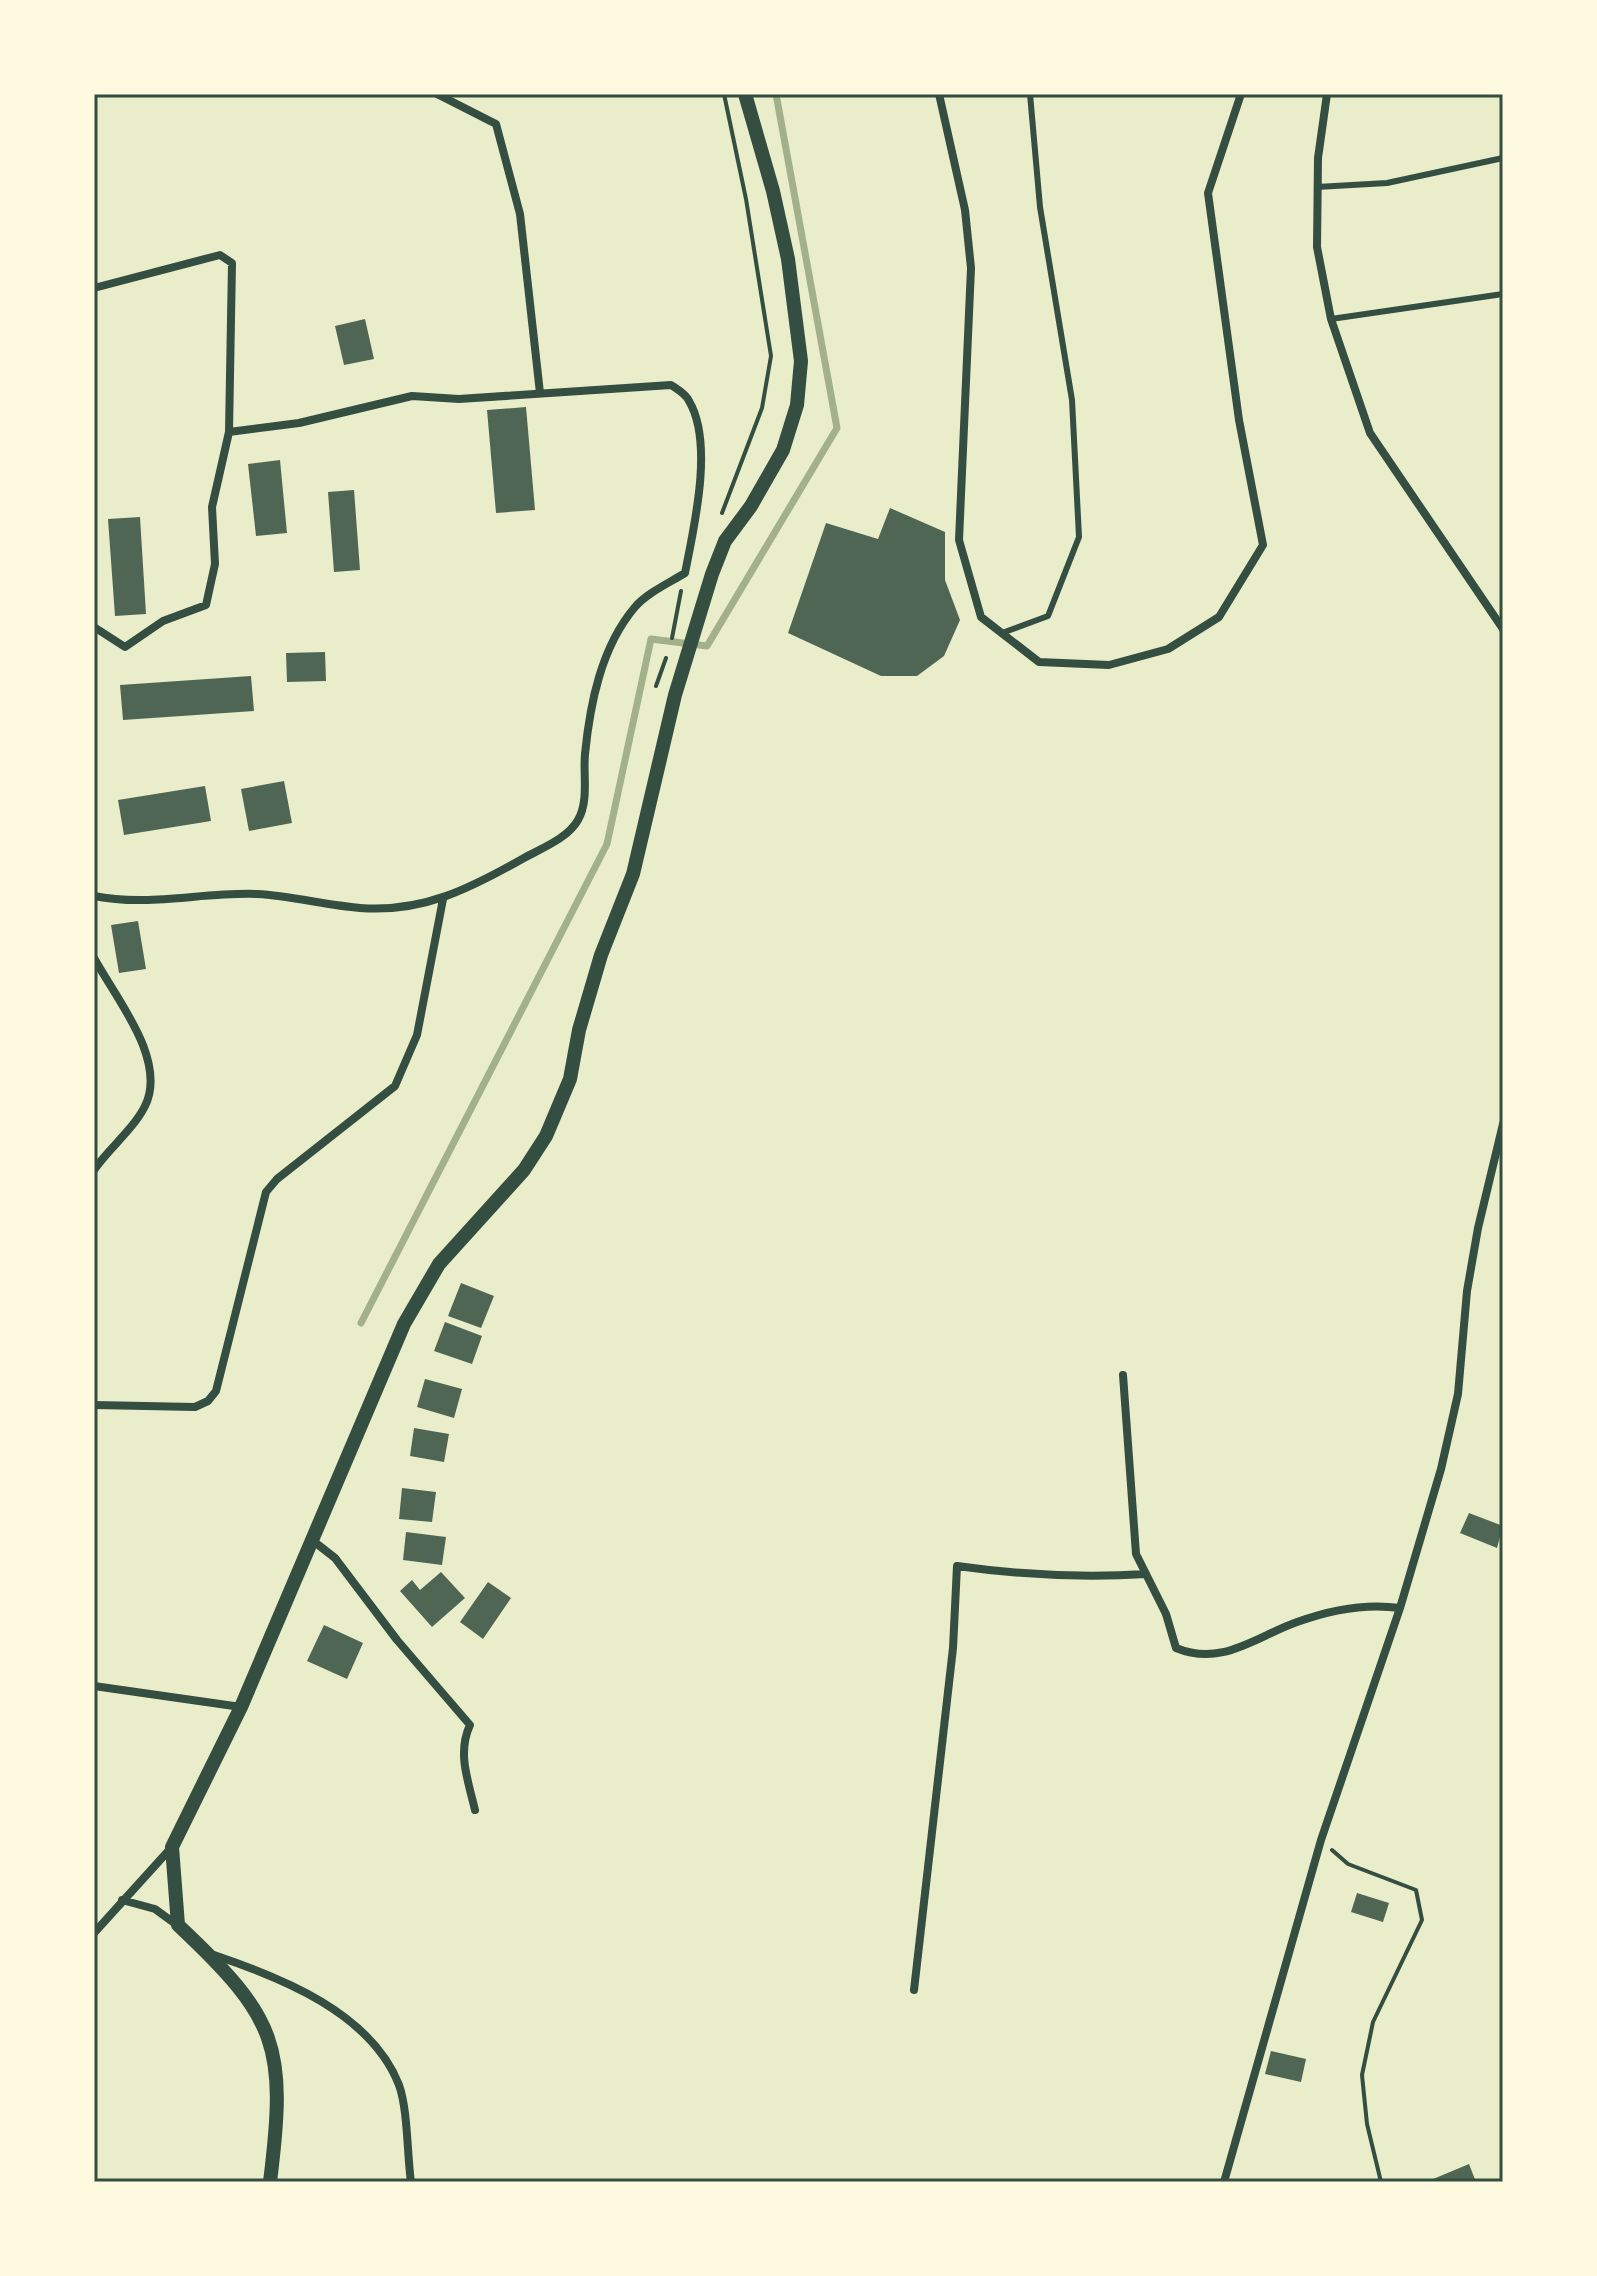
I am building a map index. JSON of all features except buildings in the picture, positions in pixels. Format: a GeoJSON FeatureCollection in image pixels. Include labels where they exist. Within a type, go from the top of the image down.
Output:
{"type":"FeatureCollection","features":[{"type":"Feature","properties":{"kind":"street"},"geometry":{"type":"LineString","coordinates":[[437,94],[496,124],[520,214],[540,393]]}},
{"type":"Feature","properties":{"kind":"street"},"geometry":{"type":"LineString","coordinates":[[94,1933],[172,1847],[241,1707],[404,1324],[439,1264],[524,1170],[546,1136],[570,1079],[579,1030],[601,955],[633,874],[672,708],[712,574],[725,541],[751,506],[783,450],[797,405],[801,361],[788,259],[773,191],[745,94]]}},
{"type":"Feature","properties":{"kind":"street"},"geometry":{"type":"LineString","coordinates":[[939,94],[965,210],[971,268],[959,540],[981,617],[1039,662],[1109,665],[1168,649],[1219,617],[1263,545],[1239,420],[1208,193],[1241,94]]}},
{"type":"Feature","properties":{"kind":"street"},"geometry":{"type":"LineString","coordinates":[[1327,94],[1317,187],[1317,247],[1331,319],[1370,433],[1503,629]]}},
{"type":"Feature","properties":{"kind":"street"},"geometry":{"type":"LineString","coordinates":[[94,288],[220,255],[232,263],[229,432],[212,507],[215,564],[206,605],[163,621],[125,647],[94,627]]}},
{"type":"Feature","properties":{"kind":"street"},"geometry":{"type":"LineString","coordinates":[[94,896],[148,901],[255,894],[362,908],[391,908],[443,899],[470,889],[550,844],[577,823],[583,808],[584,757],[591,708],[604,661],[637,605],[685,573],[694,529],[700,466],[698,423],[688,398],[671,385],[459,399],[412,396],[299,423],[229,432]]}},
{"type":"Feature","properties":{"kind":"street"},"geometry":{"type":"LineString","coordinates":[[94,1405],[195,1407],[208,1401],[216,1391],[266,1192],[277,1179],[395,1086],[417,1035],[443,899]]}},
{"type":"Feature","properties":{"kind":"street"},"geometry":{"type":"LineString","coordinates":[[94,958],[136,1033],[150,1070],[145,1105],[94,1170]]}},
{"type":"Feature","properties":{"kind":"street"},"geometry":{"type":"LineString","coordinates":[[1224,2182],[1321,1840],[1400,1608],[1441,1469],[1458,1394],[1467,1291],[1503,1124]]}},
{"type":"Feature","properties":{"kind":"street"},"geometry":{"type":"LineString","coordinates":[[1123,1375],[1136,1554],[1166,1614],[1176,1648],[1194,1655],[1217,1655],[1333,1611],[1381,1605],[1400,1608]]}},
{"type":"Feature","properties":{"kind":"street"},"geometry":{"type":"LineString","coordinates":[[312,1540],[335,1558],[397,1640],[470,1725],[464,1740],[463,1763],[475,1810]]}},
{"type":"Feature","properties":{"kind":"street"},"geometry":{"type":"LineString","coordinates":[[914,1990],[953,1648],[957,1566],[1025,1576],[1078,1578],[1146,1574]]}},
{"type":"Feature","properties":{"kind":"street"},"geometry":{"type":"LineString","coordinates":[[94,1686],[241,1707]]}},
{"type":"Feature","properties":{"kind":"street"},"geometry":{"type":"LineString","coordinates":[[172,1847],[178,1925]]}},
{"type":"Feature","properties":{"kind":"street"},"geometry":{"type":"LineString","coordinates":[[122,1900],[155,1909],[178,1925],[208,1953],[259,2013],[276,2059],[279,2107],[270,2182]]}},
{"type":"Feature","properties":{"kind":"street"},"geometry":{"type":"LineString","coordinates":[[208,1953],[287,1985],[343,2016],[372,2041],[400,2088],[411,2182]]}},
{"type":"Feature","properties":{"kind":"lane"},"geometry":{"type":"LineString","coordinates":[[1002,633],[1048,616],[1079,537],[1072,400],[1040,207],[1030,94]]}},
{"type":"Feature","properties":{"kind":"lane"},"geometry":{"type":"LineString","coordinates":[[1317,187],[1387,183],[1503,158]]}},
{"type":"Feature","properties":{"kind":"lane"},"geometry":{"type":"LineString","coordinates":[[1331,319],[1503,294]]}},
{"type":"Feature","properties":{"kind":"path"},"geometry":{"type":"LineString","coordinates":[[715,525],[762,408],[771,356],[746,199],[724,94]]}},
{"type":"Feature","properties":{"kind":"path"},"geometry":{"type":"LineString","coordinates":[[671,641],[685,573]]}},
{"type":"Feature","properties":{"kind":"path"},"geometry":{"type":"LineString","coordinates":[[656,686],[666,656]]}},
{"type":"Feature","properties":{"kind":"path"},"geometry":{"type":"LineString","coordinates":[[1321,1840],[1348,1864],[1416,1890],[1422,1920],[1373,2022],[1362,2075],[1367,2124],[1381,2182]]}},
{"type":"Feature","properties":{"kind":"waterway"},"geometry":{"type":"LineString","coordinates":[[361,1323],[607,844],[651,639],[707,646],[837,428],[776,94]]}}]}
